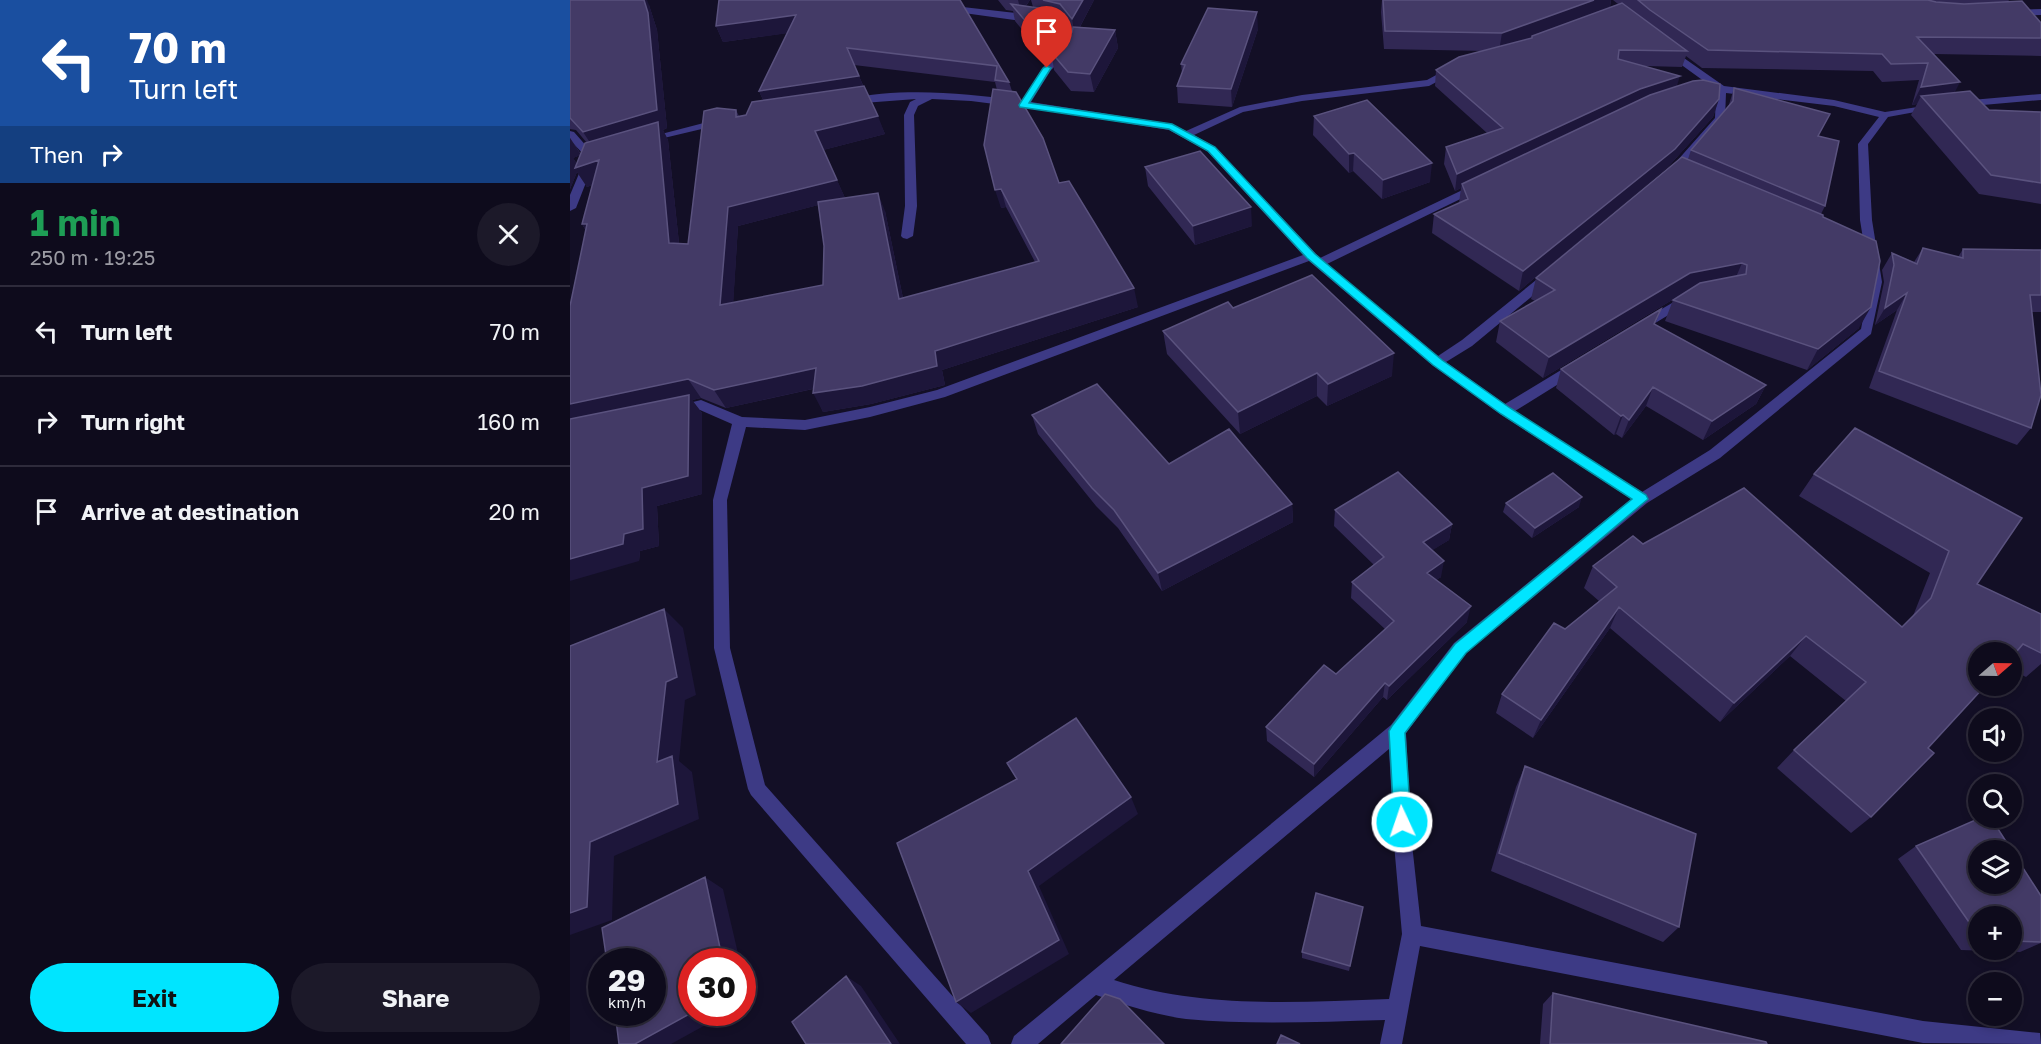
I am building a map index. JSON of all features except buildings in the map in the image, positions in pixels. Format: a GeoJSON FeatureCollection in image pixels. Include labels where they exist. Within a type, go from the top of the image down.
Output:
{"type":"FeatureCollection","features":[{"type":"Feature","properties":{"kind":"street"},"geometry":{"type":"LineString","coordinates":[[2038,0],[2041,4]]}},
{"type":"Feature","properties":{"kind":"street"},"geometry":{"type":"LineString","coordinates":[[938,8],[1024,17],[1060,24],[1068,36],[1069,48],[1047,68],[1024,105]]}},
{"type":"Feature","properties":{"kind":"street"},"geometry":{"type":"LineString","coordinates":[[1024,17],[1031,8]]}},
{"type":"Feature","properties":{"kind":"street"},"geometry":{"type":"LineString","coordinates":[[1998,14],[2041,12]]}},
{"type":"Feature","properties":{"kind":"street"},"geometry":{"type":"LineString","coordinates":[[1659,44],[1721,89]]}},
{"type":"Feature","properties":{"kind":"street"},"geometry":{"type":"LineString","coordinates":[[1187,134],[1240,110],[1302,98],[1429,83],[1460,66]]}},
{"type":"Feature","properties":{"kind":"street"},"geometry":{"type":"LineString","coordinates":[[1675,174],[1720,118],[1721,89]]}},
{"type":"Feature","properties":{"kind":"street"},"geometry":{"type":"LineString","coordinates":[[1685,94],[1721,89],[1834,103],[1886,115],[1926,107],[2041,97]]}},
{"type":"Feature","properties":{"kind":"street"},"geometry":{"type":"LineString","coordinates":[[907,236],[911,206],[909,115],[914,104],[933,95]]}},
{"type":"Feature","properties":{"kind":"street"},"geometry":{"type":"LineString","coordinates":[[836,103],[881,96],[933,95],[1024,105],[1172,127],[1187,134],[1211,149],[1315,259],[1437,362],[1505,411],[1642,499]]}},
{"type":"Feature","properties":{"kind":"street"},"geometry":{"type":"LineString","coordinates":[[1022,1044],[1397,731],[1460,648],[1642,499],[1715,454],[1867,331],[1876,282],[1865,247],[1863,144],[1886,115]]}},
{"type":"Feature","properties":{"kind":"street"},"geometry":{"type":"LineString","coordinates":[[632,144],[734,119]]}},
{"type":"Feature","properties":{"kind":"street"},"geometry":{"type":"LineString","coordinates":[[570,134],[591,158],[570,208]]}},
{"type":"Feature","properties":{"kind":"street"},"geometry":{"type":"LineString","coordinates":[[669,412],[702,405],[740,422],[805,425],[870,412],[940,394],[1315,259],[1490,181]]}},
{"type":"Feature","properties":{"kind":"street"},"geometry":{"type":"LineString","coordinates":[[1437,362],[1467,343],[1564,264]]}},
{"type":"Feature","properties":{"kind":"street"},"geometry":{"type":"LineString","coordinates":[[1635,330],[1687,299],[1697,298]]}},
{"type":"Feature","properties":{"kind":"street"},"geometry":{"type":"LineString","coordinates":[[1505,411],[1585,361]]}},
{"type":"Feature","properties":{"kind":"street"},"geometry":{"type":"LineString","coordinates":[[740,422],[720,500],[722,648],[756,789],[980,1044]]}},
{"type":"Feature","properties":{"kind":"street"},"geometry":{"type":"LineString","coordinates":[[1390,1044],[1412,934],[1403,844],[1397,731]]}},
{"type":"Feature","properties":{"kind":"street"},"geometry":{"type":"LineString","coordinates":[[1412,934],[1923,1032],[2040,1044]]}},
{"type":"Feature","properties":{"kind":"street"},"geometry":{"type":"LineString","coordinates":[[1094,984],[1130,996],[1184,1008],[1286,1013],[1397,1009]]}},
{"type":"Feature","properties":{"kind":"route"},"geometry":{"type":"LineString","coordinates":[[1047,68],[1024,105],[1172,127],[1211,149],[1311,256],[1437,362],[1505,411],[1642,499],[1460,648],[1397,731],[1402,822]]}}]}
